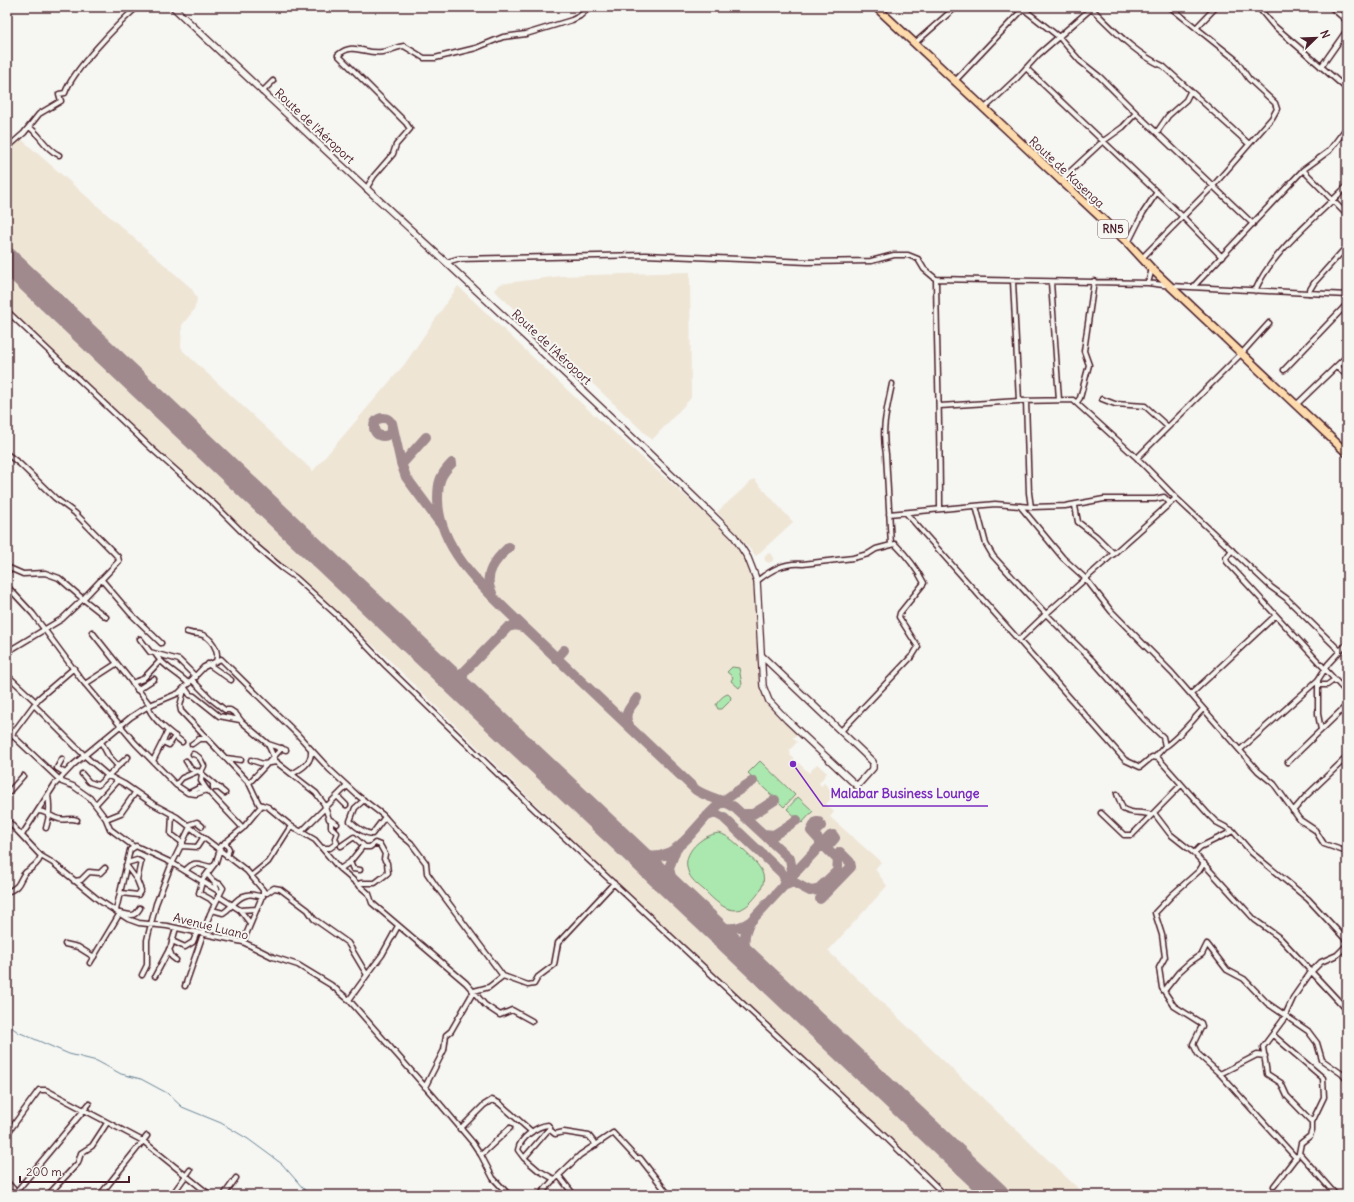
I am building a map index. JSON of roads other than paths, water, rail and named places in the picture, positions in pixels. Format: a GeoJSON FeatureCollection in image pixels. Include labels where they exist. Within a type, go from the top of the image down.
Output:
{"type":"FeatureCollection","features":[{"type":"Feature","properties":{"kind":"highway","name":"Route de Kasenga"},"geometry":{"type":"LineString","coordinates":[[876,7],[1060,181],[1128,243],[1152,269],[1347,453]]}},
{"type":"Feature","properties":{"kind":"main road","name":"Route de l'Aéroport"},"geometry":{"type":"LineString","coordinates":[[173,7],[366,189],[447,262],[734,536],[748,558],[757,581],[763,686],[769,701],[856,786],[873,768],[873,762],[841,731]]}},
{"type":"Feature","properties":{"kind":"main road"},"geometry":{"type":"LineString","coordinates":[[762,656],[841,731]]}},
{"type":"Feature","properties":{"kind":"street"},"geometry":{"type":"LineString","coordinates":[[7,148],[29,127],[39,114],[60,101],[59,94],[65,94],[72,80],[82,66],[137,7]]}},
{"type":"Feature","properties":{"kind":"street"},"geometry":{"type":"LineString","coordinates":[[366,189],[374,176],[393,154],[396,145],[410,129],[406,123],[338,55],[344,50],[352,48],[367,52],[382,52],[404,46],[424,58],[435,58],[476,48],[503,37],[526,34],[572,20],[590,7]]}},
{"type":"Feature","properties":{"kind":"street"},"geometry":{"type":"LineString","coordinates":[[915,43],[956,7]]}},
{"type":"Feature","properties":{"kind":"street"},"geometry":{"type":"LineString","coordinates":[[1142,258],[1213,186],[1272,118],[1277,109],[1275,103],[1249,79],[1235,59],[1170,7]]}},
{"type":"Feature","properties":{"kind":"street"},"geometry":{"type":"LineString","coordinates":[[1196,28],[1216,7]]}},
{"type":"Feature","properties":{"kind":"street"},"geometry":{"type":"LineString","coordinates":[[1258,7],[1273,26],[1347,89]]}},
{"type":"Feature","properties":{"kind":"street"},"geometry":{"type":"LineString","coordinates":[[1331,7],[1347,21]]}},
{"type":"Feature","properties":{"kind":"street"},"geometry":{"type":"LineString","coordinates":[[955,81],[1023,8],[1059,38],[1080,61],[1100,77],[1253,224]]}},
{"type":"Feature","properties":{"kind":"street"},"geometry":{"type":"LineString","coordinates":[[984,109],[1026,68],[1093,8],[1126,42],[1146,59],[1163,66],[1190,92],[1250,144]]}},
{"type":"Feature","properties":{"kind":"street"},"geometry":{"type":"LineString","coordinates":[[1320,67],[1347,30]]}},
{"type":"Feature","properties":{"kind":"street"},"geometry":{"type":"LineString","coordinates":[[1026,68],[1102,142],[1183,217],[1222,257]]}},
{"type":"Feature","properties":{"kind":"street"},"geometry":{"type":"LineString","coordinates":[[262,92],[273,81]]}},
{"type":"Feature","properties":{"kind":"street"},"geometry":{"type":"LineString","coordinates":[[1157,132],[1168,116],[1186,100],[1190,92]]}},
{"type":"Feature","properties":{"kind":"street"},"geometry":{"type":"LineString","coordinates":[[1060,181],[1102,142],[1123,127],[1136,113]]}},
{"type":"Feature","properties":{"kind":"street"},"geometry":{"type":"LineString","coordinates":[[29,127],[42,138],[47,147],[59,155]]}},
{"type":"Feature","properties":{"kind":"street"},"geometry":{"type":"LineString","coordinates":[[1193,287],[1303,170],[1329,151],[1333,143],[1347,127]]}},
{"type":"Feature","properties":{"kind":"street"},"geometry":{"type":"LineString","coordinates":[[1303,170],[1347,215]]}},
{"type":"Feature","properties":{"kind":"street"},"geometry":{"type":"LineString","coordinates":[[1255,291],[1261,277],[1282,251],[1347,186]]}},
{"type":"Feature","properties":{"kind":"street"},"geometry":{"type":"LineString","coordinates":[[1128,243],[1143,213],[1157,192]]}},
{"type":"Feature","properties":{"kind":"street"},"geometry":{"type":"LineString","coordinates":[[1308,293],[1314,283],[1347,246]]}},
{"type":"Feature","properties":{"kind":"street"},"geometry":{"type":"LineString","coordinates":[[447,262],[457,259],[645,255],[808,262],[871,261],[903,254],[918,259],[924,269],[936,279],[1148,283],[1171,286],[1347,296]]}},
{"type":"Feature","properties":{"kind":"street"},"geometry":{"type":"LineString","coordinates":[[1148,283],[1152,269]]}},
{"type":"Feature","properties":{"kind":"street"},"geometry":{"type":"LineString","coordinates":[[936,279],[938,342],[936,370],[940,406],[940,509]]}},
{"type":"Feature","properties":{"kind":"street"},"geometry":{"type":"LineString","coordinates":[[1013,281],[1019,401]]}},
{"type":"Feature","properties":{"kind":"street"},"geometry":{"type":"LineString","coordinates":[[1077,402],[1082,391],[1089,365],[1084,351],[1094,281]]}},
{"type":"Feature","properties":{"kind":"street"},"geometry":{"type":"LineString","coordinates":[[1051,282],[1059,400]]}},
{"type":"Feature","properties":{"kind":"street"},"geometry":{"type":"LineString","coordinates":[[1284,370],[1347,304]]}},
{"type":"Feature","properties":{"kind":"street"},"geometry":{"type":"LineString","coordinates":[[7,311],[152,449],[214,504],[257,547],[277,565],[296,578],[334,612],[386,666],[614,883],[874,1126],[945,1195]]}},
{"type":"Feature","properties":{"kind":"street"},"geometry":{"type":"LineString","coordinates":[[1137,458],[1242,353],[1269,323]]}},
{"type":"Feature","properties":{"kind":"street"},"geometry":{"type":"LineString","coordinates":[[1296,405],[1347,356]]}},
{"type":"Feature","properties":{"kind":"street"},"geometry":{"type":"LineString","coordinates":[[1337,366],[1347,376]]}},
{"type":"Feature","properties":{"kind":"street"},"geometry":{"type":"LineString","coordinates":[[891,545],[884,442],[885,409],[892,384]]}},
{"type":"Feature","properties":{"kind":"street"},"geometry":{"type":"LineString","coordinates":[[1102,399],[1115,404],[1145,406],[1168,427]]}},
{"type":"Feature","properties":{"kind":"street"},"geometry":{"type":"LineString","coordinates":[[940,406],[1019,401],[1059,400],[1077,402],[1088,415],[1106,429],[1137,458],[1176,498],[1272,587],[1286,598],[1340,651]]}},
{"type":"Feature","properties":{"kind":"street"},"geometry":{"type":"LineString","coordinates":[[1026,401],[1029,493],[1031,507]]}},
{"type":"Feature","properties":{"kind":"street"},"geometry":{"type":"LineString","coordinates":[[7,454],[20,464],[55,498],[74,513],[118,557],[119,561],[62,619],[7,652]]}},
{"type":"Feature","properties":{"kind":"street"},"geometry":{"type":"LineString","coordinates":[[889,514],[995,504],[1031,507],[1075,506],[1104,499],[1155,499],[1164,497],[1170,503]]}},
{"type":"Feature","properties":{"kind":"street"},"geometry":{"type":"LineString","coordinates":[[1019,640],[1176,498]]}},
{"type":"Feature","properties":{"kind":"street"},"geometry":{"type":"LineString","coordinates":[[976,506],[986,544],[993,556],[1046,614],[1093,661],[1144,719],[1163,737],[1165,746]]}},
{"type":"Feature","properties":{"kind":"street"},"geometry":{"type":"LineString","coordinates":[[1020,506],[1062,558],[1086,579],[1111,611],[1154,653],[1203,709],[1241,749],[1258,771],[1274,784],[1300,820],[1315,830],[1324,844],[1347,852]]}},
{"type":"Feature","properties":{"kind":"street"},"geometry":{"type":"LineString","coordinates":[[1075,506],[1078,522],[1096,536],[1114,554]]}},
{"type":"Feature","properties":{"kind":"street"},"geometry":{"type":"LineString","coordinates":[[906,512],[1125,760],[1140,767],[1152,757],[1156,756],[1165,746],[1177,738],[1185,727],[1203,709]]}},
{"type":"Feature","properties":{"kind":"street"},"geometry":{"type":"LineString","coordinates":[[757,581],[774,568],[796,563],[803,564],[853,558],[868,554],[876,549],[895,544],[911,560],[924,582],[899,614],[900,619],[918,647],[913,655],[841,731]]}},
{"type":"Feature","properties":{"kind":"street"},"geometry":{"type":"LineString","coordinates":[[1232,550],[1226,558],[1227,562],[1347,693]]}},
{"type":"Feature","properties":{"kind":"street"},"geometry":{"type":"LineString","coordinates":[[7,567],[24,574],[45,573],[59,578],[106,617]]}},
{"type":"Feature","properties":{"kind":"street"},"geometry":{"type":"LineString","coordinates":[[101,579],[130,612],[161,643]]}},
{"type":"Feature","properties":{"kind":"street"},"geometry":{"type":"LineString","coordinates":[[7,586],[44,630],[85,684],[176,785],[188,793],[196,794],[206,789]]}},
{"type":"Feature","properties":{"kind":"street"},"geometry":{"type":"LineString","coordinates":[[1191,694],[1275,616]]}},
{"type":"Feature","properties":{"kind":"street"},"geometry":{"type":"LineString","coordinates":[[92,632],[150,705],[149,709],[151,713],[168,731],[182,742]]}},
{"type":"Feature","properties":{"kind":"street"},"geometry":{"type":"LineString","coordinates":[[187,632],[203,636],[213,644],[217,650],[216,661]]}},
{"type":"Feature","properties":{"kind":"street"},"geometry":{"type":"LineString","coordinates":[[140,639],[147,650],[189,684]]}},
{"type":"Feature","properties":{"kind":"street"},"geometry":{"type":"LineString","coordinates":[[1241,749],[1318,680],[1347,644]]}},
{"type":"Feature","properties":{"kind":"street"},"geometry":{"type":"LineString","coordinates":[[155,655],[169,656],[179,660],[211,699],[225,710],[231,711],[268,744],[278,749],[284,749],[248,783]]}},
{"type":"Feature","properties":{"kind":"street"},"geometry":{"type":"LineString","coordinates":[[22,835],[48,794],[65,773],[84,756],[121,725],[150,705],[175,695],[185,688],[208,664],[221,659],[298,735],[311,751],[347,786],[385,817],[420,854],[426,863],[427,873],[503,976],[528,985],[534,984],[538,977],[554,965],[558,943],[614,883]]}},
{"type":"Feature","properties":{"kind":"street"},"geometry":{"type":"LineString","coordinates":[[132,683],[143,679],[160,661]]}},
{"type":"Feature","properties":{"kind":"street"},"geometry":{"type":"LineString","coordinates":[[85,684],[116,664]]}},
{"type":"Feature","properties":{"kind":"street"},"geometry":{"type":"LineString","coordinates":[[208,664],[231,680]]}},
{"type":"Feature","properties":{"kind":"street"},"geometry":{"type":"LineString","coordinates":[[74,668],[45,692],[8,738],[59,780],[73,786],[96,804],[105,817],[110,829],[133,846],[138,846],[172,863],[203,882],[218,895],[240,910],[250,923]]}},
{"type":"Feature","properties":{"kind":"street"},"geometry":{"type":"LineString","coordinates":[[7,675],[84,756],[107,775],[172,814],[189,826],[251,876],[263,894]]}},
{"type":"Feature","properties":{"kind":"street"},"geometry":{"type":"LineString","coordinates":[[137,690],[154,679]]}},
{"type":"Feature","properties":{"kind":"street"},"geometry":{"type":"LineString","coordinates":[[1318,680],[1318,714],[1321,730]]}},
{"type":"Feature","properties":{"kind":"street"},"geometry":{"type":"LineString","coordinates":[[1318,685],[1327,685],[1334,680]]}},
{"type":"Feature","properties":{"kind":"street"},"geometry":{"type":"LineString","coordinates":[[185,688],[190,695],[194,696],[219,716],[240,720]]}},
{"type":"Feature","properties":{"kind":"street"},"geometry":{"type":"LineString","coordinates":[[185,688],[181,701],[181,711],[248,783],[257,802],[268,807],[291,826],[315,840],[330,859],[369,894],[372,903],[474,991],[485,1005],[498,1015],[512,1010],[532,1021]]}},
{"type":"Feature","properties":{"kind":"street"},"geometry":{"type":"LineString","coordinates":[[175,695],[181,701]]}},
{"type":"Feature","properties":{"kind":"street"},"geometry":{"type":"LineString","coordinates":[[1288,762],[1347,705]]}},
{"type":"Feature","properties":{"kind":"street"},"geometry":{"type":"LineString","coordinates":[[153,761],[168,731]]}},
{"type":"Feature","properties":{"kind":"street"},"geometry":{"type":"LineString","coordinates":[[163,742],[169,745],[175,736]]}},
{"type":"Feature","properties":{"kind":"street"},"geometry":{"type":"LineString","coordinates":[[192,744],[199,739],[207,739]]}},
{"type":"Feature","properties":{"kind":"street"},"geometry":{"type":"LineString","coordinates":[[101,742],[117,765]]}},
{"type":"Feature","properties":{"kind":"street"},"geometry":{"type":"LineString","coordinates":[[268,744],[277,762],[316,793],[325,808],[331,821],[330,826],[337,834],[335,838],[337,843],[332,848],[330,859]]}},
{"type":"Feature","properties":{"kind":"street"},"geometry":{"type":"LineString","coordinates":[[292,774],[304,768],[311,756],[311,751]]}},
{"type":"Feature","properties":{"kind":"street"},"geometry":{"type":"LineString","coordinates":[[192,754],[201,759],[204,766],[201,780],[206,789],[243,828]]}},
{"type":"Feature","properties":{"kind":"street"},"geometry":{"type":"LineString","coordinates":[[82,774],[89,782],[96,785],[99,784],[128,756]]}},
{"type":"Feature","properties":{"kind":"street"},"geometry":{"type":"LineString","coordinates":[[1156,756],[1216,822],[1233,831],[1252,853],[1308,899],[1347,941]]}},
{"type":"Feature","properties":{"kind":"street"},"geometry":{"type":"LineString","coordinates":[[1293,811],[1306,796],[1347,757]]}},
{"type":"Feature","properties":{"kind":"street"},"geometry":{"type":"LineString","coordinates":[[226,758],[241,760]]}},
{"type":"Feature","properties":{"kind":"street"},"geometry":{"type":"LineString","coordinates":[[62,759],[57,768],[65,773]]}},
{"type":"Feature","properties":{"kind":"street"},"geometry":{"type":"LineString","coordinates":[[251,760],[258,763],[268,764],[277,762]]}},
{"type":"Feature","properties":{"kind":"street"},"geometry":{"type":"LineString","coordinates":[[186,761],[191,769],[202,773],[213,783],[213,788],[220,788],[225,792]]}},
{"type":"Feature","properties":{"kind":"street"},"geometry":{"type":"LineString","coordinates":[[102,771],[103,779]]}},
{"type":"Feature","properties":{"kind":"street"},"geometry":{"type":"LineString","coordinates":[[176,785],[182,778],[195,771]]}},
{"type":"Feature","properties":{"kind":"street"},"geometry":{"type":"LineString","coordinates":[[7,794],[23,776]]}},
{"type":"Feature","properties":{"kind":"street"},"geometry":{"type":"LineString","coordinates":[[96,804],[117,780]]}},
{"type":"Feature","properties":{"kind":"street"},"geometry":{"type":"LineString","coordinates":[[1101,813],[1124,835],[1132,835],[1181,785]]}},
{"type":"Feature","properties":{"kind":"street"},"geometry":{"type":"LineString","coordinates":[[301,832],[347,786]]}},
{"type":"Feature","properties":{"kind":"street"},"geometry":{"type":"LineString","coordinates":[[105,817],[110,819],[121,813],[135,792]]}},
{"type":"Feature","properties":{"kind":"street"},"geometry":{"type":"LineString","coordinates":[[46,828],[50,815],[48,794]]}},
{"type":"Feature","properties":{"kind":"street"},"geometry":{"type":"LineString","coordinates":[[1117,794],[1123,809],[1135,814],[1152,814],[1170,834],[1194,853],[1242,907],[1255,920],[1280,938],[1347,1010]]}},
{"type":"Feature","properties":{"kind":"street"},"geometry":{"type":"LineString","coordinates":[[337,796],[346,805]]}},
{"type":"Feature","properties":{"kind":"street"},"geometry":{"type":"LineString","coordinates":[[364,800],[355,808],[350,820],[359,828],[367,834],[372,834],[385,817]]}},
{"type":"Feature","properties":{"kind":"street"},"geometry":{"type":"LineString","coordinates":[[215,904],[212,900],[199,893],[203,882],[216,862],[219,850],[225,842],[243,828],[262,805]]}},
{"type":"Feature","properties":{"kind":"street"},"geometry":{"type":"LineString","coordinates":[[38,811],[43,811],[62,820],[70,817],[77,820]]}},
{"type":"Feature","properties":{"kind":"street"},"geometry":{"type":"LineString","coordinates":[[172,814],[171,834],[182,844],[197,847],[203,838]]}},
{"type":"Feature","properties":{"kind":"street","name":"Avenue Luano"},"geometry":{"type":"LineString","coordinates":[[7,820],[41,856],[53,863],[100,901],[128,919],[151,925],[176,928],[243,942],[273,956],[298,965],[331,985],[349,1000],[425,1087],[481,1155],[493,1178],[509,1195]]}},
{"type":"Feature","properties":{"kind":"street"},"geometry":{"type":"LineString","coordinates":[[331,821],[337,824]]}},
{"type":"Feature","properties":{"kind":"street"},"geometry":{"type":"LineString","coordinates":[[142,974],[148,965],[146,948],[156,904],[172,863],[189,826],[197,822],[202,826]]}},
{"type":"Feature","properties":{"kind":"street"},"geometry":{"type":"LineString","coordinates":[[251,876],[268,862],[291,826]]}},
{"type":"Feature","properties":{"kind":"street"},"geometry":{"type":"LineString","coordinates":[[1194,853],[1200,846],[1233,831]]}},
{"type":"Feature","properties":{"kind":"street"},"geometry":{"type":"LineString","coordinates":[[342,846],[354,838],[363,846],[368,847],[375,843],[380,845],[385,854],[384,859],[388,872],[376,882],[361,883],[358,885]]}},
{"type":"Feature","properties":{"kind":"street"},"geometry":{"type":"LineString","coordinates":[[225,842],[229,849],[228,857]]}},
{"type":"Feature","properties":{"kind":"street"},"geometry":{"type":"LineString","coordinates":[[90,964],[118,912],[126,864],[133,846]]}},
{"type":"Feature","properties":{"kind":"street"},"geometry":{"type":"LineString","coordinates":[[340,869],[350,862],[363,846]]}},
{"type":"Feature","properties":{"kind":"street"},"geometry":{"type":"LineString","coordinates":[[322,848],[332,848]]}},
{"type":"Feature","properties":{"kind":"street"},"geometry":{"type":"LineString","coordinates":[[7,892],[16,887],[25,873],[36,865],[41,856]]}},
{"type":"Feature","properties":{"kind":"street"},"geometry":{"type":"LineString","coordinates":[[126,864],[137,860],[140,861],[138,880]]}},
{"type":"Feature","properties":{"kind":"street"},"geometry":{"type":"LineString","coordinates":[[350,862],[353,868],[360,870]]}},
{"type":"Feature","properties":{"kind":"street"},"geometry":{"type":"LineString","coordinates":[[185,871],[190,865],[197,863],[212,867]]}},
{"type":"Feature","properties":{"kind":"street"},"geometry":{"type":"LineString","coordinates":[[1204,863],[1199,871],[1172,894],[1155,914],[1162,935],[1165,957],[1160,964],[1158,972],[1159,982],[1174,1006],[1201,1023],[1202,1026],[1194,1039],[1193,1044],[1198,1054],[1220,1074],[1296,1158]]}},
{"type":"Feature","properties":{"kind":"street"},"geometry":{"type":"LineString","coordinates":[[122,894],[139,895],[141,888],[138,880],[126,864]]}},
{"type":"Feature","properties":{"kind":"street"},"geometry":{"type":"LineString","coordinates":[[74,881],[81,880],[90,871],[99,873],[105,868]]}},
{"type":"Feature","properties":{"kind":"street"},"geometry":{"type":"LineString","coordinates":[[185,986],[218,895],[213,881],[207,874]]}},
{"type":"Feature","properties":{"kind":"street"},"geometry":{"type":"LineString","coordinates":[[212,910],[223,913],[243,896],[249,894],[258,897],[267,893],[270,889],[277,888],[308,910],[314,919],[350,945],[367,975]]}},
{"type":"Feature","properties":{"kind":"street"},"geometry":{"type":"LineString","coordinates":[[243,942],[263,894]]}},
{"type":"Feature","properties":{"kind":"street"},"geometry":{"type":"LineString","coordinates":[[212,900],[218,895]]}},
{"type":"Feature","properties":{"kind":"street"},"geometry":{"type":"LineString","coordinates":[[118,912],[132,916],[136,915],[140,908]]}},
{"type":"Feature","properties":{"kind":"street"},"geometry":{"type":"LineString","coordinates":[[240,910],[257,908]]}},
{"type":"Feature","properties":{"kind":"street"},"geometry":{"type":"LineString","coordinates":[[349,1000],[382,955],[398,926]]}},
{"type":"Feature","properties":{"kind":"street"},"geometry":{"type":"LineString","coordinates":[[155,976],[169,949],[176,928]]}},
{"type":"Feature","properties":{"kind":"street"},"geometry":{"type":"LineString","coordinates":[[172,941],[185,947],[193,942],[197,932]]}},
{"type":"Feature","properties":{"kind":"street"},"geometry":{"type":"LineString","coordinates":[[65,944],[78,947],[94,957]]}},
{"type":"Feature","properties":{"kind":"street"},"geometry":{"type":"LineString","coordinates":[[1164,991],[1179,972],[1202,954],[1207,944],[1227,970],[1244,980],[1267,1003],[1301,1026],[1314,1038],[1322,1060],[1342,1074],[1347,1080]]}},
{"type":"Feature","properties":{"kind":"street"},"geometry":{"type":"LineString","coordinates":[[1312,1122],[1287,1096],[1280,1083],[1267,1074],[1263,1047],[1273,1035],[1285,1016],[1293,998],[1311,972],[1321,962],[1337,955],[1347,945]]}},
{"type":"Feature","properties":{"kind":"street"},"geometry":{"type":"LineString","coordinates":[[169,949],[172,957],[176,960]]}},
{"type":"Feature","properties":{"kind":"street"},"geometry":{"type":"LineString","coordinates":[[425,1087],[444,1050],[446,1035],[451,1031],[474,991],[489,987],[503,976]]}},
{"type":"Feature","properties":{"kind":"street"},"geometry":{"type":"LineString","coordinates":[[1273,1035],[1323,1078],[1324,1097],[1312,1122],[1312,1130],[1308,1139],[1301,1143],[1299,1153],[1296,1158],[1274,1186]]}},
{"type":"Feature","properties":{"kind":"street"},"geometry":{"type":"LineString","coordinates":[[1220,1074],[1257,1055],[1265,1056]]}},
{"type":"Feature","properties":{"kind":"street"},"geometry":{"type":"LineString","coordinates":[[7,1134],[39,1090],[42,1089],[143,1141],[210,1195]]}},
{"type":"Feature","properties":{"kind":"street"},"geometry":{"type":"LineString","coordinates":[[460,1129],[484,1105],[492,1100],[499,1103],[514,1114],[532,1132]]}},
{"type":"Feature","properties":{"kind":"street"},"geometry":{"type":"LineString","coordinates":[[7,1182],[18,1194],[89,1104]]}},
{"type":"Feature","properties":{"kind":"street"},"geometry":{"type":"LineString","coordinates":[[48,1195],[78,1163],[81,1153],[92,1146],[107,1123]]}},
{"type":"Feature","properties":{"kind":"street"},"geometry":{"type":"LineString","coordinates":[[554,1180],[518,1152],[519,1146],[537,1127],[549,1125],[555,1134],[564,1132],[589,1136],[596,1145]]}},
{"type":"Feature","properties":{"kind":"street"},"geometry":{"type":"LineString","coordinates":[[481,1155],[510,1128]]}},
{"type":"Feature","properties":{"kind":"street"},"geometry":{"type":"LineString","coordinates":[[524,1158],[550,1128]]}},
{"type":"Feature","properties":{"kind":"street"},"geometry":{"type":"LineString","coordinates":[[540,1195],[580,1155],[613,1133],[636,1158],[640,1158],[669,1195]]}},
{"type":"Feature","properties":{"kind":"street"},"geometry":{"type":"LineString","coordinates":[[100,1195],[147,1136]]}},
{"type":"Feature","properties":{"kind":"street"},"geometry":{"type":"LineString","coordinates":[[1299,1153],[1336,1195]]}},
{"type":"Feature","properties":{"kind":"street"},"geometry":{"type":"LineString","coordinates":[[172,1195],[190,1170]]}},
{"type":"Feature","properties":{"kind":"street"},"geometry":{"type":"LineString","coordinates":[[559,1176],[574,1195]]}},
{"type":"Feature","properties":{"kind":"street"},"geometry":{"type":"LineString","coordinates":[[224,1195],[236,1178]]}},
{"type":"Feature","properties":{"kind":"waterway"},"geometry":{"type":"LineString","coordinates":[[7,1024],[18,1032],[69,1054],[97,1061],[121,1074],[141,1079],[167,1093],[182,1107],[221,1123],[248,1139],[282,1164],[309,1195]]}},
{"type":"Feature","properties":{"kind":"place","name":"Malabar Business Lounge"},"geometry":{"type":"Point","coordinates":[793,764]}}]}
